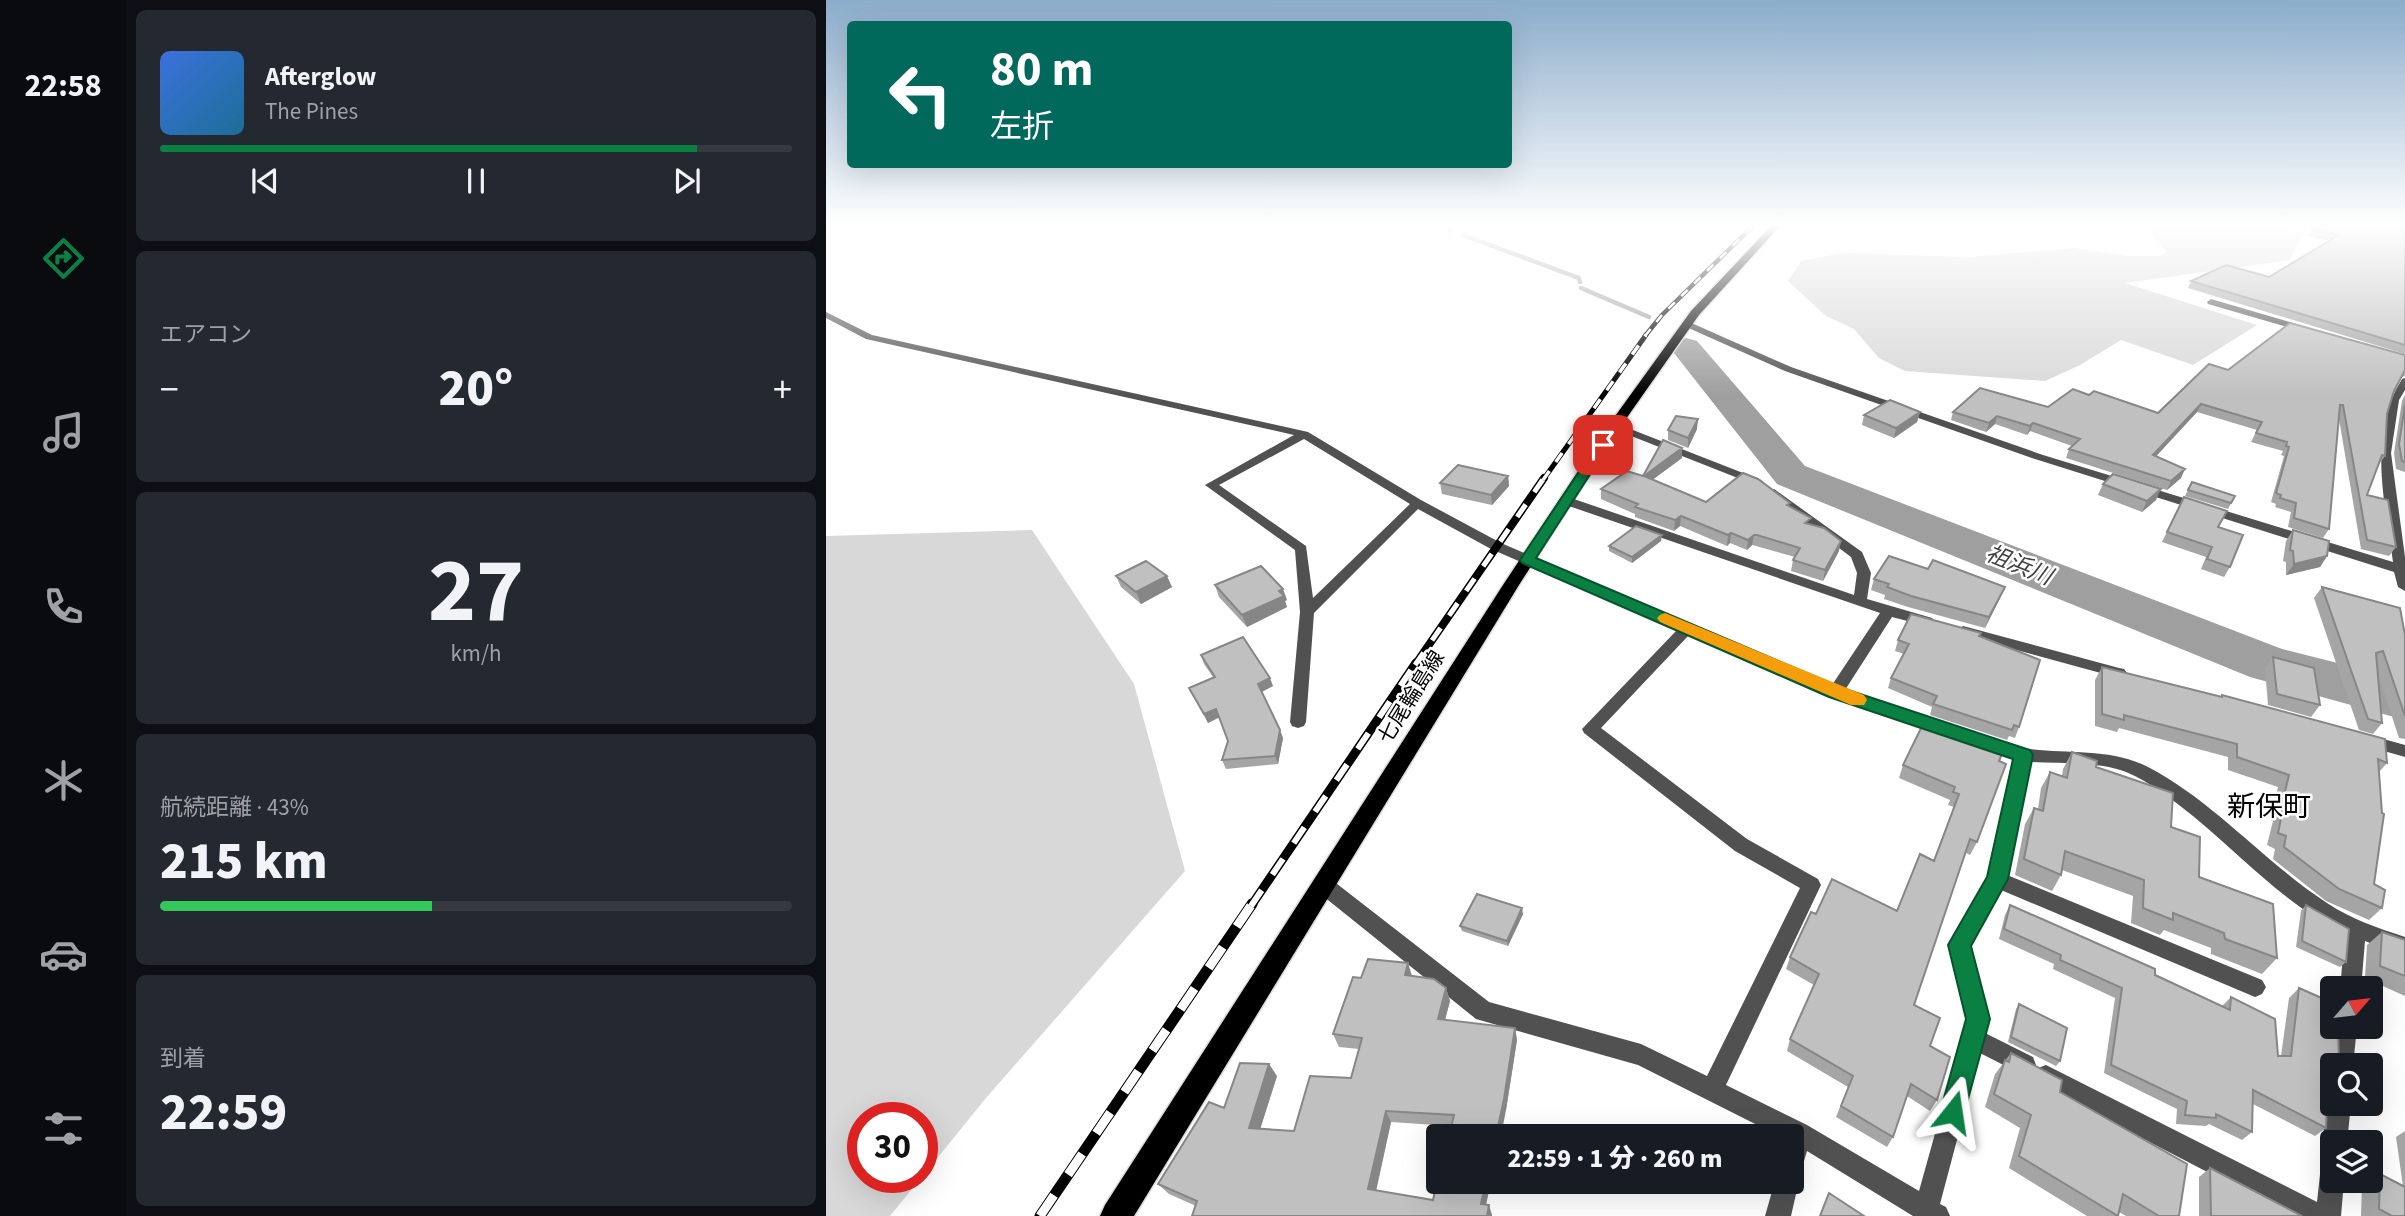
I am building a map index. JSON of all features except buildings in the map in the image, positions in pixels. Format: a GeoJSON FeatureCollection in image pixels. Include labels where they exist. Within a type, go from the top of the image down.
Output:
{"type":"FeatureCollection","features":[{"type":"Feature","properties":{"kind":"main road","name":"七尾輪島線"},"geometry":{"type":"LineString","coordinates":[[1116,1216],[1615,426],[1686,324],[1725,282]]}},
{"type":"Feature","properties":{"kind":"street"},"geometry":{"type":"LineString","coordinates":[[2211,302],[2318,333]]}},
{"type":"Feature","properties":{"kind":"street"},"geometry":{"type":"LineString","coordinates":[[826,316],[869,337],[1304,433],[1418,503],[1496,546],[1835,692],[2023,755],[2120,762],[2140,771],[2171,789],[2216,822],[2264,867],[2319,909],[2356,928],[2405,947]]}},
{"type":"Feature","properties":{"kind":"street"},"geometry":{"type":"LineString","coordinates":[[1686,324],[1788,369],[2039,457],[2400,569]]}},
{"type":"Feature","properties":{"kind":"street"},"geometry":{"type":"LineString","coordinates":[[2405,381],[2394,400],[2385,453],[2400,569],[2405,587]]}},
{"type":"Feature","properties":{"kind":"street"},"geometry":{"type":"LineString","coordinates":[[1615,426],[1758,482],[1790,504],[1857,555],[1864,573],[1860,601]]}},
{"type":"Feature","properties":{"kind":"street"},"geometry":{"type":"LineString","coordinates":[[1298,722],[1307,612],[1301,549],[1211,485],[1304,433]]}},
{"type":"Feature","properties":{"kind":"street"},"geometry":{"type":"LineString","coordinates":[[1567,500],[1888,611],[2140,679]]}},
{"type":"Feature","properties":{"kind":"street"},"geometry":{"type":"LineString","coordinates":[[1307,612],[1418,503]]}},
{"type":"Feature","properties":{"kind":"street"},"geometry":{"type":"LineString","coordinates":[[1835,692],[1888,611]]}},
{"type":"Feature","properties":{"kind":"street"},"geometry":{"type":"LineString","coordinates":[[1688,628],[1590,729],[1741,845],[1811,885],[1712,1090]]}},
{"type":"Feature","properties":{"kind":"street"},"geometry":{"type":"LineString","coordinates":[[2352,737],[2405,751]]}},
{"type":"Feature","properties":{"kind":"street"},"geometry":{"type":"LineString","coordinates":[[1804,1135],[1932,1213],[1978,1019],[1959,945],[1997,879],[2023,755]]}},
{"type":"Feature","properties":{"kind":"street"},"geometry":{"type":"LineString","coordinates":[[1997,879],[2255,987]]}},
{"type":"Feature","properties":{"kind":"street"},"geometry":{"type":"LineString","coordinates":[[1325,886],[1484,1011],[1641,1055],[1782,1124]]}},
{"type":"Feature","properties":{"kind":"street"},"geometry":{"type":"LineString","coordinates":[[2351,976],[2356,928]]}},
{"type":"Feature","properties":{"kind":"street"},"geometry":{"type":"LineString","coordinates":[[1973,1038],[2318,1216]]}},
{"type":"Feature","properties":{"kind":"street"},"geometry":{"type":"LineString","coordinates":[[2328,1216],[2330,1193]]}},
{"type":"Feature","properties":{"kind":"street"},"geometry":{"type":"LineString","coordinates":[[1778,1216],[1784,1194]]}},
{"type":"Feature","properties":{"kind":"shaded area"},"geometry":{"type":"Polygon","coordinates":[[[1789,282],[2134,282],[2125,283],[2257,325],[2193,365],[2121,340],[2080,365],[2045,381],[1905,371],[1879,358],[1854,329],[1826,316],[1789,282]]]}},
{"type":"Feature","properties":{"kind":"shaded area"},"geometry":{"type":"Polygon","coordinates":[[[1032,530],[1134,684],[1185,871],[986,1098],[938,1157],[938,1102],[847,1102],[847,1193],[909,1193],[890,1216],[826,1216],[826,536],[1032,530]]]}},
{"type":"Feature","properties":{"kind":"waterway","name":"祖浜川"},"geometry":{"type":"LineString","coordinates":[[1581,288],[1649,317]]}},
{"type":"Feature","properties":{"kind":"waterway","name":"祖浜川"},"geometry":{"type":"LineString","coordinates":[[1686,348],[1791,475],[2269,664],[2405,700]]}},
{"type":"Feature","properties":{"kind":"railway"},"geometry":{"type":"LineString","coordinates":[[1645,336],[1696,282]]}},
{"type":"Feature","properties":{"kind":"railway"},"geometry":{"type":"LineString","coordinates":[[1543,480],[1646,335]]}},
{"type":"Feature","properties":{"kind":"railway"},"geometry":{"type":"LineString","coordinates":[[1415,665],[1544,478]]}},
{"type":"Feature","properties":{"kind":"railway"},"geometry":{"type":"LineString","coordinates":[[1251,906],[1416,663]]}},
{"type":"Feature","properties":{"kind":"railway"},"geometry":{"type":"LineString","coordinates":[[1040,1216],[1252,904]]}},
{"type":"Feature","properties":{"kind":"slow traffic"},"geometry":{"type":"LineString","coordinates":[[1665,618],[1858,700]]}},
{"type":"Feature","properties":{"kind":"district","name":"新保町"},"geometry":{"type":"Point","coordinates":[2269,807]}},
{"type":"Feature","properties":{"kind":"route"},"geometry":{"type":"LineString","coordinates":[[1603,445],[1528,560],[1835,692],[2023,755],[1997,879],[1959,945],[1978,1019],[1953,1112]]}}]}
